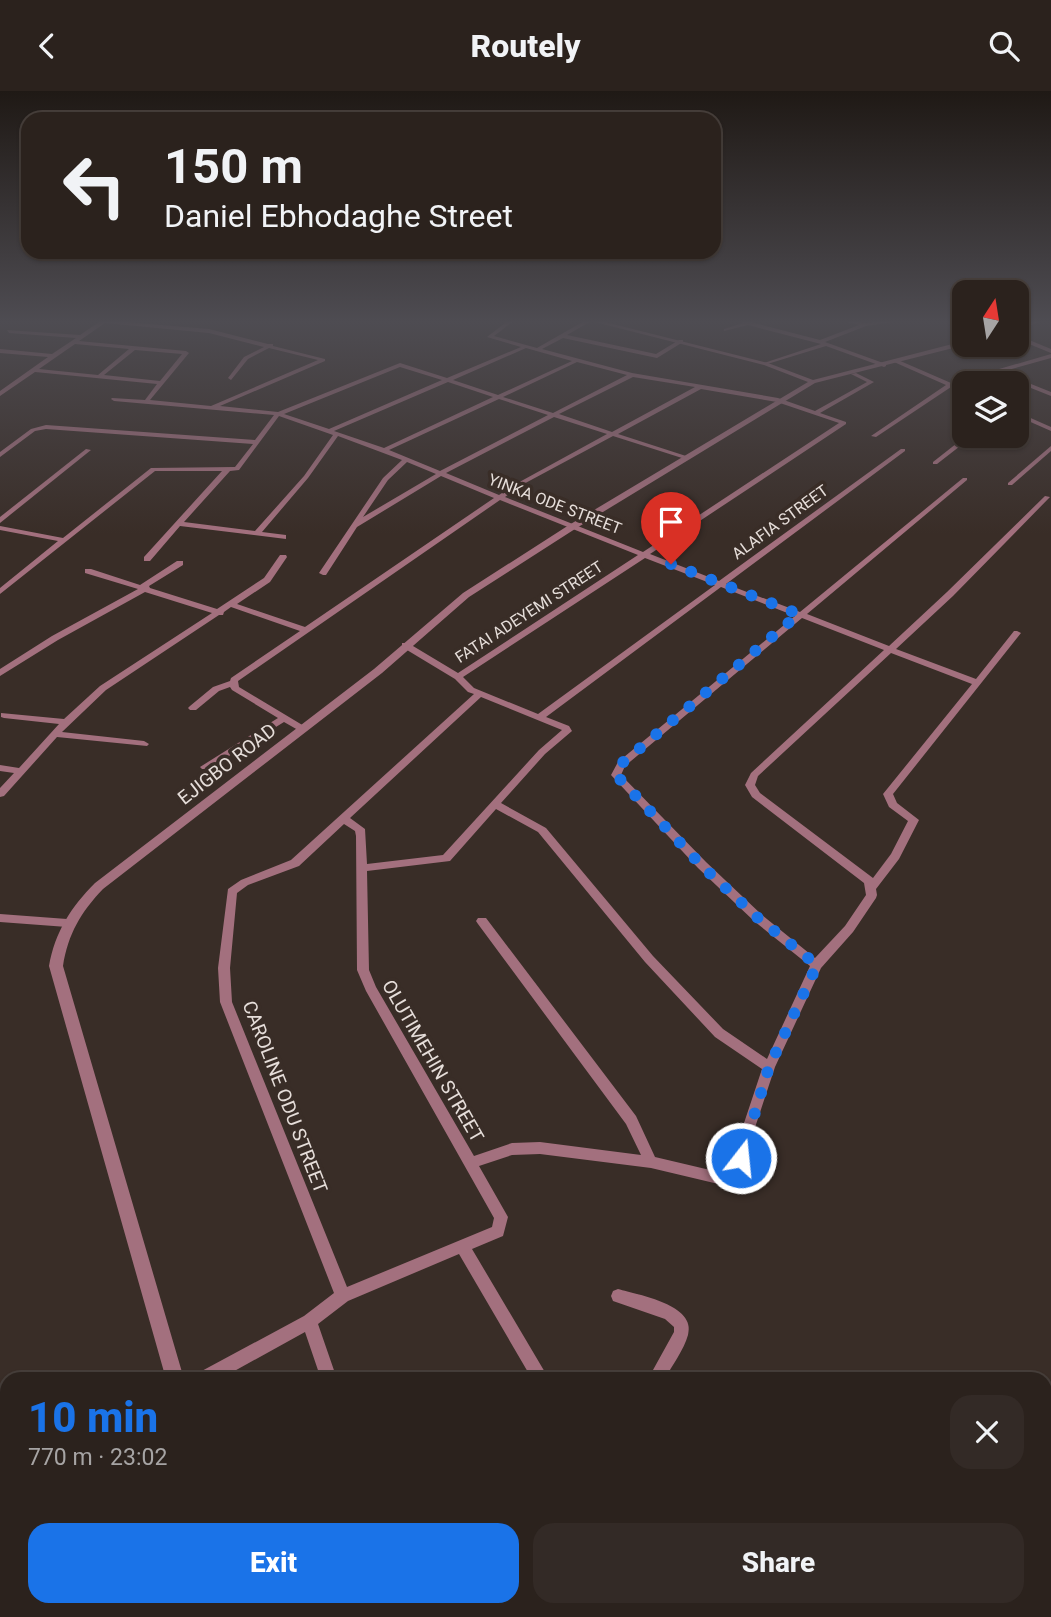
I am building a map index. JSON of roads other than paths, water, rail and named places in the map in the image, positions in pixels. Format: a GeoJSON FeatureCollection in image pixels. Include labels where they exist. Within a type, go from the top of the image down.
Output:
{"type":"FeatureCollection","features":[{"type":"Feature","properties":{"kind":"street"},"geometry":{"type":"LineString","coordinates":[[146,402],[155,391]]}},
{"type":"Feature","properties":{"kind":"street"},"geometry":{"type":"LineString","coordinates":[[213,407],[250,391]]}},
{"type":"Feature","properties":{"kind":"street"},"geometry":{"type":"LineString","coordinates":[[0,591],[153,469],[238,468],[278,414],[335,391]]}},
{"type":"Feature","properties":{"kind":"street"},"geometry":{"type":"LineString","coordinates":[[257,534],[306,477],[333,433],[424,391]]}},
{"type":"Feature","properties":{"kind":"street"},"geometry":{"type":"LineString","coordinates":[[481,391],[684,457]]}},
{"type":"Feature","properties":{"kind":"street"},"geometry":{"type":"LineString","coordinates":[[384,450],[510,391]]}},
{"type":"Feature","properties":{"kind":"street"},"geometry":{"type":"LineString","coordinates":[[354,526],[439,474],[600,391]]}},
{"type":"Feature","properties":{"kind":"street"},"geometry":{"type":"LineString","coordinates":[[192,708],[216,689],[232,683],[498,497],[692,391]]}},
{"type":"Feature","properties":{"kind":"street","name":"FATAI ADEYEMI STREET"},"geometry":{"type":"LineString","coordinates":[[362,868],[446,858],[542,752],[567,731],[566,727],[464,686],[458,677],[844,423],[778,400],[725,391]]}},
{"type":"Feature","properties":{"kind":"street","name":"EJIGBO ROAD"},"geometry":{"type":"LineString","coordinates":[[173,1372],[56,965],[59,943],[67,923],[99,886],[378,671],[466,595],[684,457],[795,391]]}},
{"type":"Feature","properties":{"kind":"street"},"geometry":{"type":"LineString","coordinates":[[817,412],[854,391]]}},
{"type":"Feature","properties":{"kind":"street"},"geometry":{"type":"LineString","coordinates":[[874,436],[942,391]]}},
{"type":"Feature","properties":{"kind":"street","name":"YINKA ODE STREET"},"geometry":{"type":"LineString","coordinates":[[114,400],[278,414],[384,450],[572,527],[975,682]]}},
{"type":"Feature","properties":{"kind":"street"},"geometry":{"type":"LineString","coordinates":[[1029,419],[1051,429]]}},
{"type":"Feature","properties":{"kind":"street"},"geometry":{"type":"LineString","coordinates":[[0,455],[33,430],[46,427],[256,442]]}},
{"type":"Feature","properties":{"kind":"street"},"geometry":{"type":"LineString","coordinates":[[935,463],[954,448]]}},
{"type":"Feature","properties":{"kind":"street"},"geometry":{"type":"LineString","coordinates":[[1010,484],[1051,448]]}},
{"type":"Feature","properties":{"kind":"street"},"geometry":{"type":"LineString","coordinates":[[0,521],[88,450]]}},
{"type":"Feature","properties":{"kind":"street","name":"ALAFIA STREET"},"geometry":{"type":"LineString","coordinates":[[539,717],[903,450]]}},
{"type":"Feature","properties":{"kind":"street"},"geometry":{"type":"LineString","coordinates":[[323,573],[385,479],[405,460]]}},
{"type":"Feature","properties":{"kind":"street"},"geometry":{"type":"LineString","coordinates":[[147,559],[227,470]]}},
{"type":"Feature","properties":{"kind":"street"},"geometry":{"type":"LineString","coordinates":[[817,965],[758,918],[702,866],[616,775],[621,764],[965,479]]}},
{"type":"Feature","properties":{"kind":"street"},"geometry":{"type":"LineString","coordinates":[[472,1163],[523,1148],[650,1162],[731,1181],[769,1067],[817,965],[849,929],[872,895],[869,881],[756,795],[750,785],[754,775],[950,594],[1047,497]]}},
{"type":"Feature","properties":{"kind":"street"},"geometry":{"type":"LineString","coordinates":[[180,524],[284,537]]}},
{"type":"Feature","properties":{"kind":"street"},"geometry":{"type":"LineString","coordinates":[[0,528],[63,540]]}},
{"type":"Feature","properties":{"kind":"street"},"geometry":{"type":"LineString","coordinates":[[0,794],[66,722],[126,670],[233,605],[268,579],[283,557]]}},
{"type":"Feature","properties":{"kind":"street"},"geometry":{"type":"LineString","coordinates":[[0,673],[55,638],[144,588],[180,563]]}},
{"type":"Feature","properties":{"kind":"street"},"geometry":{"type":"LineString","coordinates":[[88,571],[220,613]]}},
{"type":"Feature","properties":{"kind":"street"},"geometry":{"type":"LineString","coordinates":[[233,605],[306,630]]}},
{"type":"Feature","properties":{"kind":"street"},"geometry":{"type":"LineString","coordinates":[[872,887],[914,820],[893,805],[888,794],[937,737],[975,682],[1017,633]]}},
{"type":"Feature","properties":{"kind":"street"},"geometry":{"type":"LineString","coordinates":[[405,645],[458,677]]}},
{"type":"Feature","properties":{"kind":"street"},"geometry":{"type":"LineString","coordinates":[[232,683],[235,688],[301,728]]}},
{"type":"Feature","properties":{"kind":"street","name":"CAROLINE ODU STREET"},"geometry":{"type":"LineString","coordinates":[[343,1296],[223,988],[232,892],[244,883],[281,871],[295,863],[480,693]]}},
{"type":"Feature","properties":{"kind":"street"},"geometry":{"type":"LineString","coordinates":[[4,715],[66,722]]}},
{"type":"Feature","properties":{"kind":"street"},"geometry":{"type":"LineString","coordinates":[[205,767],[284,718]]}},
{"type":"Feature","properties":{"kind":"street"},"geometry":{"type":"LineString","coordinates":[[55,734],[144,744]]}},
{"type":"Feature","properties":{"kind":"street"},"geometry":{"type":"LineString","coordinates":[[0,768],[20,771]]}},
{"type":"Feature","properties":{"kind":"street"},"geometry":{"type":"LineString","coordinates":[[495,804],[542,830],[649,959],[710,1024],[732,1044],[769,1067]]}},
{"type":"Feature","properties":{"kind":"street","name":"OLUTIMEHIN STREET"},"geometry":{"type":"LineString","coordinates":[[343,818],[360,829],[363,970],[370,988],[501,1217],[498,1231],[462,1246]]}},
{"type":"Feature","properties":{"kind":"street"},"geometry":{"type":"LineString","coordinates":[[0,918],[67,923]]}},
{"type":"Feature","properties":{"kind":"street"},"geometry":{"type":"LineString","coordinates":[[482,922],[631,1121],[650,1162]]}},
{"type":"Feature","properties":{"kind":"street"},"geometry":{"type":"LineString","coordinates":[[217,1372],[309,1321],[343,1296],[462,1246],[537,1372]]}},
{"type":"Feature","properties":{"kind":"street"},"geometry":{"type":"LineString","coordinates":[[618,1296],[670,1313],[682,1324],[681,1334],[660,1372]]}},
{"type":"Feature","properties":{"kind":"street"},"geometry":{"type":"LineString","coordinates":[[309,1321],[327,1372]]}}]}
